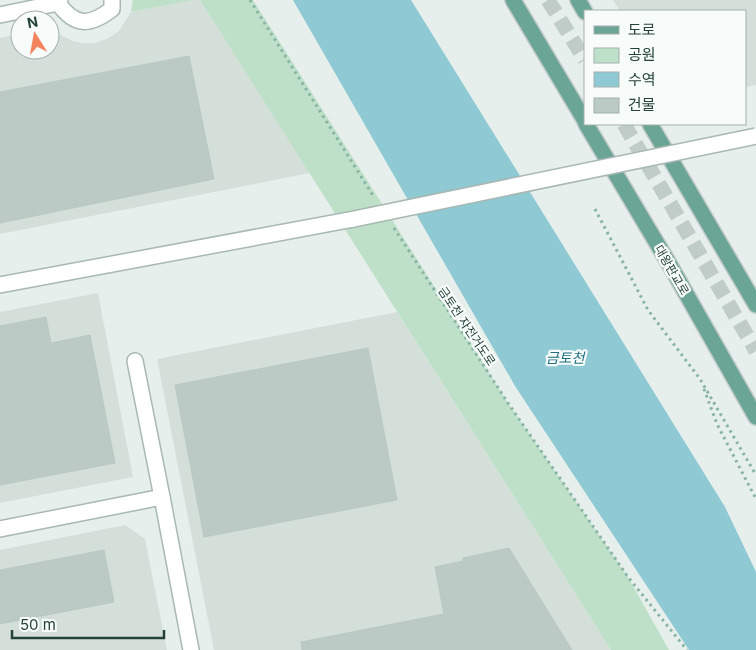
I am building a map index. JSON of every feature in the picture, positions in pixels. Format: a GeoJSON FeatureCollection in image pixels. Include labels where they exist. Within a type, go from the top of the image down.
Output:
{"type":"FeatureCollection","features":[{"type":"Feature","properties":{"kind":"main road","name":"대왕판교로"},"geometry":{"type":"LineString","coordinates":[[513,0],[584,119]]}},
{"type":"Feature","properties":{"kind":"main road","name":"대왕판교로"},"geometry":{"type":"LineString","coordinates":[[588,125],[756,417]]}},
{"type":"Feature","properties":{"kind":"main road"},"geometry":{"type":"LineString","coordinates":[[651,125],[756,305]]}},
{"type":"Feature","properties":{"kind":"street"},"geometry":{"type":"LineString","coordinates":[[0,15],[59,2],[72,19],[82,22],[94,20],[104,15],[112,9],[112,0]]}},
{"type":"Feature","properties":{"kind":"street"},"geometry":{"type":"LineString","coordinates":[[0,285],[354,219],[756,136]]}},
{"type":"Feature","properties":{"kind":"street"},"geometry":{"type":"LineString","coordinates":[[135,361],[191,650]]}},
{"type":"Feature","properties":{"kind":"street"},"geometry":{"type":"LineString","coordinates":[[0,529],[162,497]]}},
{"type":"Feature","properties":{"kind":"path"},"geometry":{"type":"LineString","coordinates":[[250,0],[379,205]]}},
{"type":"Feature","properties":{"kind":"path"},"geometry":{"type":"LineString","coordinates":[[595,209],[648,310],[700,379],[756,475]]}},
{"type":"Feature","properties":{"kind":"path","name":"금토천 자전거도로"},"geometry":{"type":"LineString","coordinates":[[390,221],[508,402],[628,577],[686,650]]}},
{"type":"Feature","properties":{"kind":"path"},"geometry":{"type":"LineString","coordinates":[[700,379],[717,424],[756,499]]}},
{"type":"Feature","properties":{"kind":"shaded area"},"geometry":{"type":"Polygon","coordinates":[[[200,0],[310,173],[0,234],[0,38],[10,36],[10,60],[60,60],[60,35],[73,41],[95,43],[107,39],[119,31],[131,12],[200,0]]]}},
{"type":"Feature","properties":{"kind":"shaded area"},"geometry":{"type":"Polygon","coordinates":[[[613,0],[756,0],[756,85],[746,87],[746,10],[619,10],[613,0]]]}},
{"type":"Feature","properties":{"kind":"shaded area"},"geometry":{"type":"Polygon","coordinates":[[[98,293],[133,477],[0,503],[0,312],[98,293]]]}},
{"type":"Feature","properties":{"kind":"shaded area"},"geometry":{"type":"Polygon","coordinates":[[[397,312],[611,650],[214,650],[157,359],[397,312]]]}},
{"type":"Feature","properties":{"kind":"shaded area"},"geometry":{"type":"Polygon","coordinates":[[[125,525],[145,539],[167,650],[0,650],[0,550],[125,525]]]}},
{"type":"Feature","properties":{"kind":"green space"},"geometry":{"type":"Polygon","coordinates":[[[133,0],[193,0],[131,12],[133,0]]]}},
{"type":"Feature","properties":{"kind":"green space"},"geometry":{"type":"Polygon","coordinates":[[[200,0],[253,0],[508,403],[628,577],[669,650],[611,650],[200,0]]]}},
{"type":"Feature","properties":{"kind":"water","name":"금토천"},"geometry":{"type":"Polygon","coordinates":[[[293,0],[411,0],[725,507],[756,572],[756,650],[689,650],[515,386],[293,0]]]}},
{"type":"Feature","properties":{"kind":"building"},"geometry":{"type":"Polygon","coordinates":[[[189,56],[214,179],[0,223],[0,92],[189,56]]]}},
{"type":"Feature","properties":{"kind":"building"},"geometry":{"type":"Polygon","coordinates":[[[46,317],[51,343],[90,335],[115,463],[0,485],[0,326],[46,317]]]}},
{"type":"Feature","properties":{"kind":"building"},"geometry":{"type":"Polygon","coordinates":[[[368,348],[397,500],[204,537],[175,385],[368,348]]]}},
{"type":"Feature","properties":{"kind":"building"},"geometry":{"type":"Polygon","coordinates":[[[509,548],[572,650],[302,650],[301,642],[444,614],[435,567],[463,561],[463,558],[509,548]]]}},
{"type":"Feature","properties":{"kind":"building"},"geometry":{"type":"Polygon","coordinates":[[[104,550],[114,602],[0,624],[0,570],[104,550]]]}},
{"type":"Feature","properties":{"kind":"tunnel"},"geometry":{"type":"LineString","coordinates":[[548,0],[584,58]]}},
{"type":"Feature","properties":{"kind":"tunnel"},"geometry":{"type":"LineString","coordinates":[[625,125],[756,351]]}}]}
